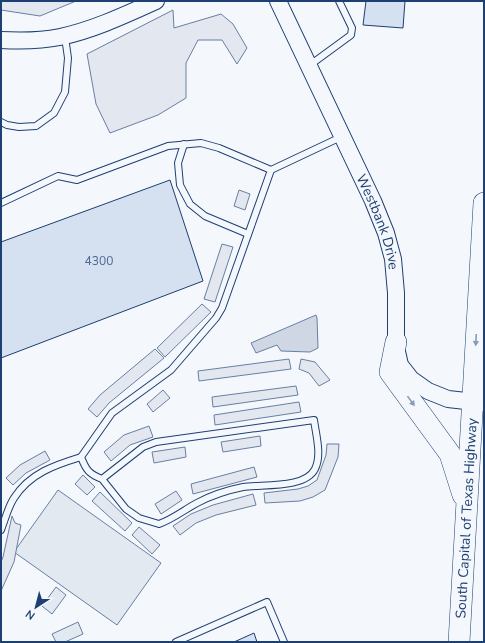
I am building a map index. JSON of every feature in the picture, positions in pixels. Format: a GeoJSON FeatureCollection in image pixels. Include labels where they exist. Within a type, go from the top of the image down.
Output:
{"type":"FeatureCollection","features":[{"type":"Feature","properties":{"kind":"highway","name":"South Capital of Texas Highway"},"geometry":{"type":"LineString","coordinates":[[459,642],[467,506],[478,402],[484,203]]}},
{"type":"Feature","properties":{"kind":"highway"},"geometry":{"type":"LineString","coordinates":[[396,342],[390,372],[450,454],[467,506]]}},
{"type":"Feature","properties":{"kind":"street"},"geometry":{"type":"LineString","coordinates":[[1,40],[22,41],[64,36],[126,15],[156,1]]}},
{"type":"Feature","properties":{"kind":"street","name":"Westbank Drive"},"geometry":{"type":"LineString","coordinates":[[278,1],[373,201],[386,233],[393,260],[396,293],[396,342],[400,365],[411,379],[428,391],[448,398],[478,402]]}},
{"type":"Feature","properties":{"kind":"lane"},"geometry":{"type":"LineString","coordinates":[[309,66],[351,35],[352,28],[339,1]]}},
{"type":"Feature","properties":{"kind":"lane"},"geometry":{"type":"LineString","coordinates":[[1,122],[7,125],[19,127],[36,126],[54,113],[66,92],[68,58],[64,36]]}},
{"type":"Feature","properties":{"kind":"lane"},"geometry":{"type":"LineString","coordinates":[[1,530],[13,499],[29,480],[55,465],[82,457],[112,413],[171,370],[216,318],[222,308],[271,170],[342,136]]}},
{"type":"Feature","properties":{"kind":"lane"},"geometry":{"type":"LineString","coordinates":[[1,203],[58,176],[77,180],[168,146],[184,144],[201,144],[219,148],[271,170]]}},
{"type":"Feature","properties":{"kind":"lane"},"geometry":{"type":"LineString","coordinates":[[184,144],[178,163],[180,185],[190,204],[205,216],[248,234]]}},
{"type":"Feature","properties":{"kind":"lane"},"geometry":{"type":"LineString","coordinates":[[82,457],[85,468],[93,475],[102,479],[126,509],[139,518],[159,524],[198,502],[243,487],[284,484],[308,477],[315,469],[319,455],[314,420],[156,442],[143,447],[102,479]]}},
{"type":"Feature","properties":{"kind":"lane"},"geometry":{"type":"LineString","coordinates":[[176,642],[267,602],[284,642]]}},
{"type":"Feature","properties":{"kind":"shaded area"},"geometry":{"type":"Polygon","coordinates":[[[1,1],[76,1],[40,16],[1,10],[1,1]]]}},
{"type":"Feature","properties":{"kind":"shaded area"},"geometry":{"type":"Polygon","coordinates":[[[173,10],[174,28],[221,14],[233,24],[247,48],[237,64],[222,40],[198,40],[186,63],[186,98],[158,115],[110,133],[96,104],[87,54],[173,10]]]}},
{"type":"Feature","properties":{"kind":"shaded area"},"geometry":{"type":"Polygon","coordinates":[[[239,190],[250,194],[245,210],[234,206],[239,190]]]}},
{"type":"Feature","properties":{"kind":"shaded area"},"geometry":{"type":"Polygon","coordinates":[[[222,244],[233,247],[215,302],[204,299],[222,244]]]}},
{"type":"Feature","properties":{"kind":"shaded area"},"geometry":{"type":"Polygon","coordinates":[[[202,304],[211,312],[165,357],[157,348],[202,304]]]}},
{"type":"Feature","properties":{"kind":"shaded area"},"geometry":{"type":"Polygon","coordinates":[[[316,315],[318,348],[310,352],[281,351],[277,345],[256,353],[251,343],[316,315]]]}},
{"type":"Feature","properties":{"kind":"shaded area"},"geometry":{"type":"Polygon","coordinates":[[[155,349],[164,358],[109,403],[97,417],[88,409],[100,395],[155,349]]]}},
{"type":"Feature","properties":{"kind":"shaded area"},"geometry":{"type":"Polygon","coordinates":[[[289,359],[291,369],[199,381],[198,371],[289,359]]]}},
{"type":"Feature","properties":{"kind":"shaded area"},"geometry":{"type":"Polygon","coordinates":[[[301,359],[315,362],[330,380],[319,386],[309,373],[299,369],[301,359]]]}},
{"type":"Feature","properties":{"kind":"shaded area"},"geometry":{"type":"Polygon","coordinates":[[[296,386],[298,395],[213,407],[212,397],[296,386]]]}},
{"type":"Feature","properties":{"kind":"shaded area"},"geometry":{"type":"Polygon","coordinates":[[[163,390],[170,398],[153,412],[147,404],[163,390]]]}},
{"type":"Feature","properties":{"kind":"shaded area"},"geometry":{"type":"Polygon","coordinates":[[[299,402],[301,412],[215,425],[214,415],[299,402]]]}},
{"type":"Feature","properties":{"kind":"shaded area"},"geometry":{"type":"Polygon","coordinates":[[[149,426],[153,437],[130,445],[111,461],[104,452],[124,435],[149,426]]]}},
{"type":"Feature","properties":{"kind":"shaded area"},"geometry":{"type":"Polygon","coordinates":[[[260,436],[261,446],[223,452],[221,442],[260,436]]]}},
{"type":"Feature","properties":{"kind":"shaded area"},"geometry":{"type":"Polygon","coordinates":[[[327,444],[339,444],[338,457],[325,490],[313,497],[300,501],[265,503],[264,493],[298,489],[308,486],[317,480],[326,455],[327,444]]]}},
{"type":"Feature","properties":{"kind":"shaded area"},"geometry":{"type":"Polygon","coordinates":[[[185,447],[186,457],[154,463],[152,452],[185,447]]]}},
{"type":"Feature","properties":{"kind":"shaded area"},"geometry":{"type":"Polygon","coordinates":[[[45,451],[50,460],[26,473],[13,485],[6,478],[20,465],[45,451]]]}},
{"type":"Feature","properties":{"kind":"shaded area"},"geometry":{"type":"Polygon","coordinates":[[[254,467],[257,477],[193,494],[191,484],[254,467]]]}},
{"type":"Feature","properties":{"kind":"shaded area"},"geometry":{"type":"Polygon","coordinates":[[[83,475],[95,487],[87,495],[75,484],[83,475]]]}},
{"type":"Feature","properties":{"kind":"shaded area"},"geometry":{"type":"Polygon","coordinates":[[[58,490],[161,563],[117,625],[14,552],[58,490]]]}},
{"type":"Feature","properties":{"kind":"shaded area"},"geometry":{"type":"Polygon","coordinates":[[[176,491],[182,500],[161,514],[155,504],[176,491]]]}},
{"type":"Feature","properties":{"kind":"shaded area"},"geometry":{"type":"Polygon","coordinates":[[[100,492],[132,523],[125,531],[92,501],[100,492]]]}},
{"type":"Feature","properties":{"kind":"shaded area"},"geometry":{"type":"Polygon","coordinates":[[[253,494],[256,505],[216,515],[196,523],[180,535],[173,526],[191,514],[213,505],[253,494]]]}},
{"type":"Feature","properties":{"kind":"shaded area"},"geometry":{"type":"Polygon","coordinates":[[[12,516],[15,523],[21,525],[14,562],[1,591],[1,562],[12,516]]]}},
{"type":"Feature","properties":{"kind":"shaded area"},"geometry":{"type":"Polygon","coordinates":[[[139,527],[160,545],[152,554],[132,535],[139,527]]]}},
{"type":"Feature","properties":{"kind":"shaded area"},"geometry":{"type":"Polygon","coordinates":[[[56,587],[66,595],[52,614],[42,606],[56,587]]]}},
{"type":"Feature","properties":{"kind":"shaded area"},"geometry":{"type":"Polygon","coordinates":[[[78,622],[83,634],[65,642],[56,642],[52,634],[78,622]]]}},
{"type":"Feature","properties":{"kind":"building"},"geometry":{"type":"Polygon","coordinates":[[[366,1],[405,1],[403,28],[363,25],[366,1]]]}},
{"type":"Feature","properties":{"kind":"building"},"geometry":{"type":"Polygon","coordinates":[[[170,180],[203,281],[1,358],[1,242],[170,180]]]}},
{"type":"Feature","properties":{"kind":"building"},"geometry":{"type":"Polygon","coordinates":[[[254,633],[257,642],[234,642],[254,633]]]}}]}
